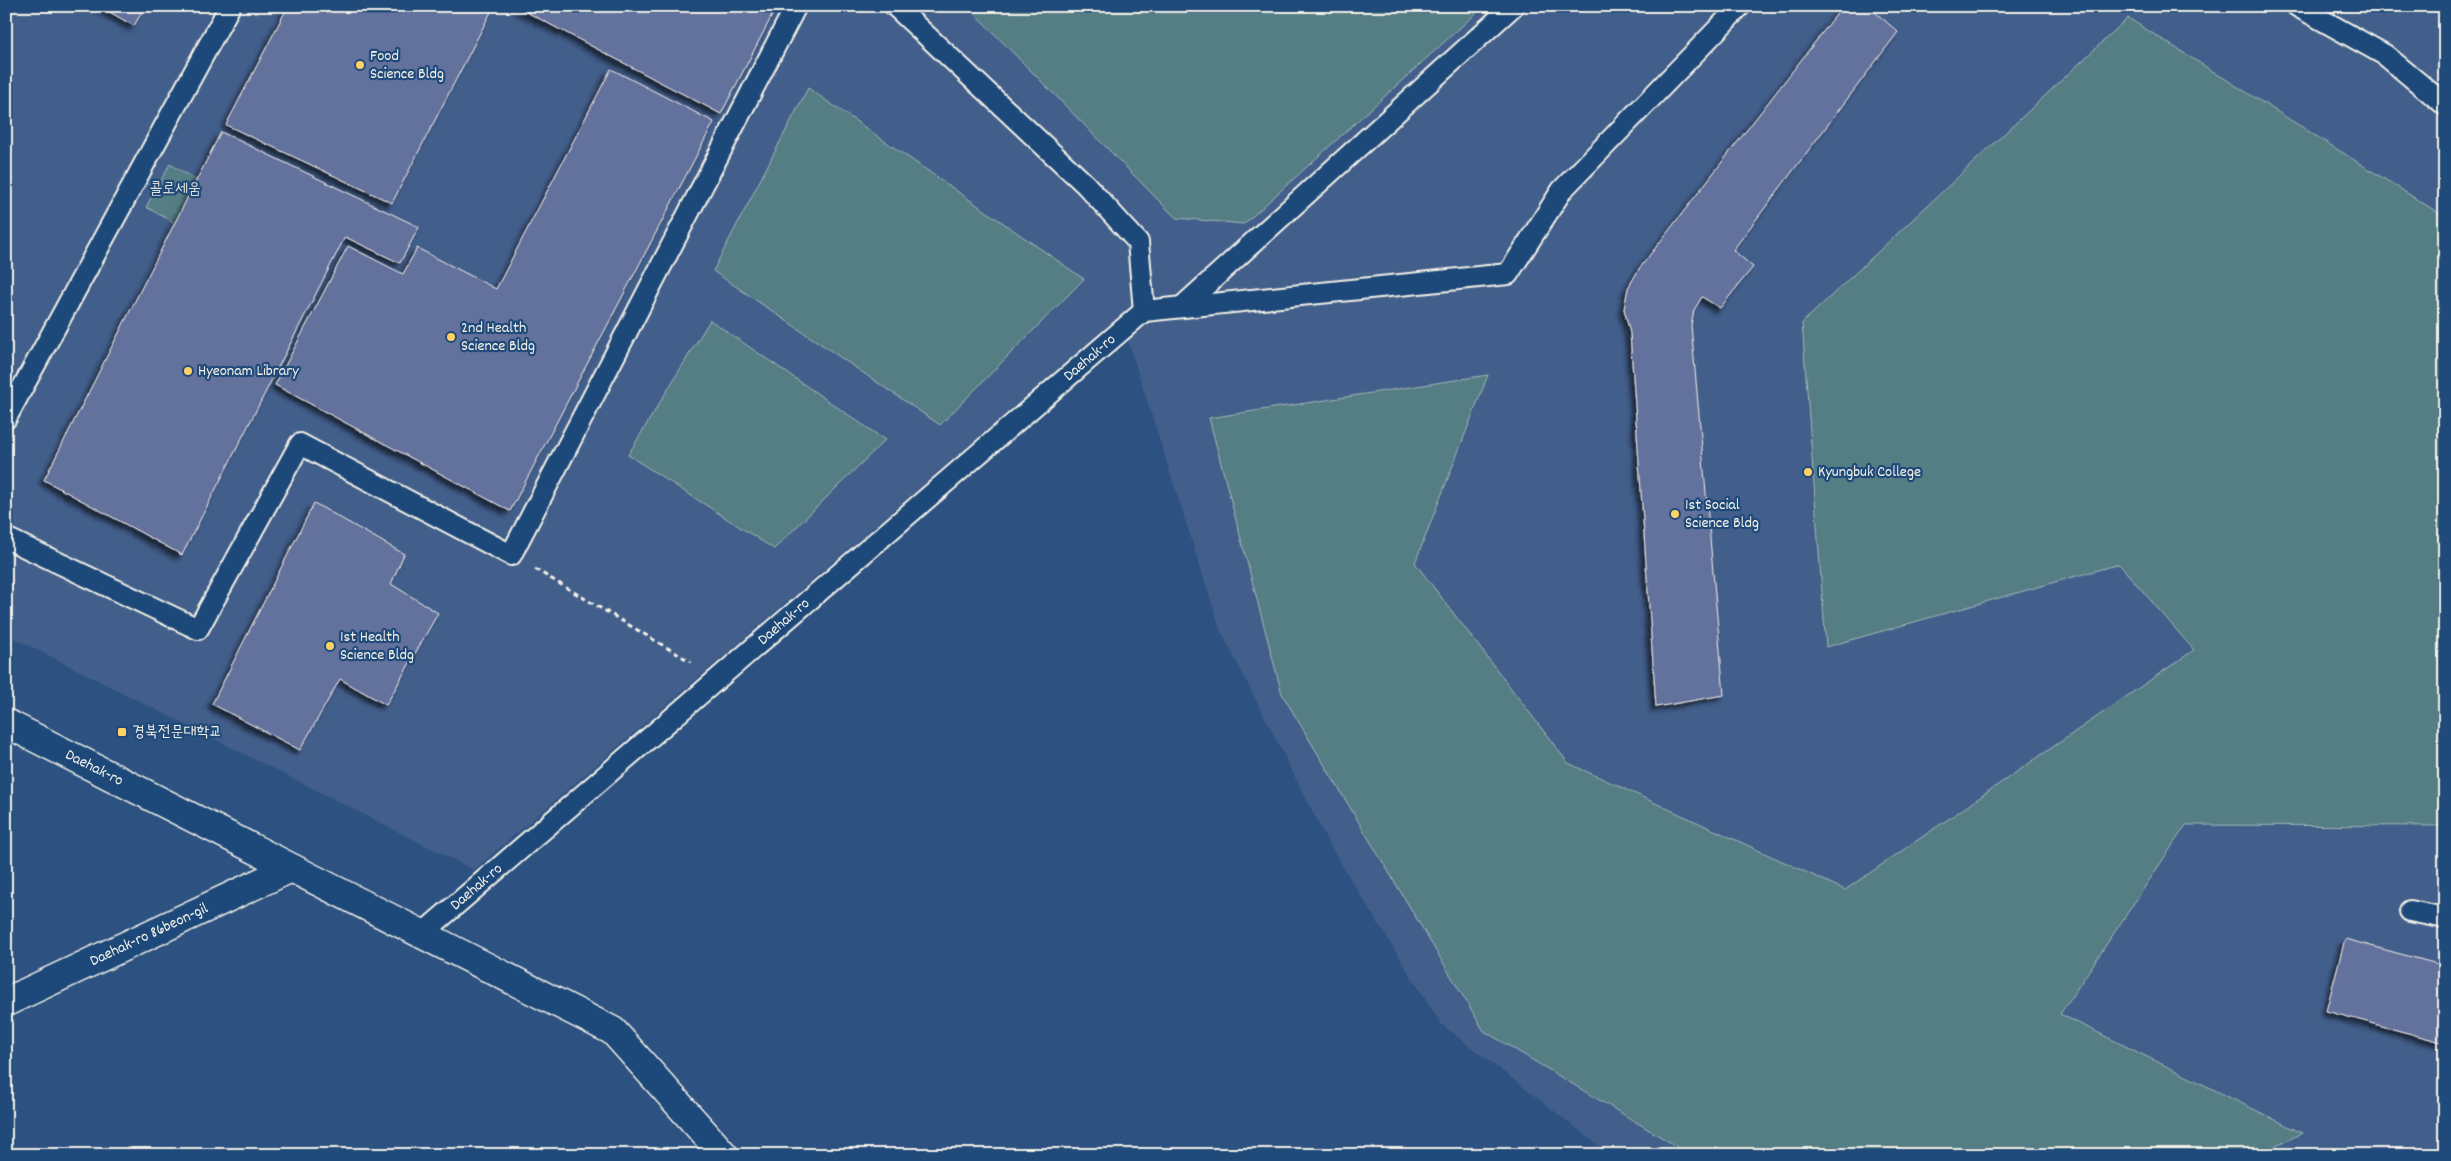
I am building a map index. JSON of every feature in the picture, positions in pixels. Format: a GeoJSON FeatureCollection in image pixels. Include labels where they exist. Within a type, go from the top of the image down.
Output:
{"type":"FeatureCollection","features":[{"type":"Feature","properties":{"kind":"main road","name":"Daehak-ro"},"geometry":{"type":"LineString","coordinates":[[6,723],[613,1031],[724,1155]]}},
{"type":"Feature","properties":{"kind":"main road","name":"Daehak-ro 86beon-gil"},"geometry":{"type":"LineString","coordinates":[[6,1002],[291,868]]}},
{"type":"Feature","properties":{"kind":"lane"},"geometry":{"type":"LineString","coordinates":[[6,418],[230,6]]}},
{"type":"Feature","properties":{"kind":"lane"},"geometry":{"type":"LineString","coordinates":[[6,538],[198,629],[300,444],[511,555],[796,6]]}},
{"type":"Feature","properties":{"kind":"lane"},"geometry":{"type":"LineString","coordinates":[[896,6],[1085,184],[1138,242],[1144,311],[1508,274],[1562,190],[1740,6]]}},
{"type":"Feature","properties":{"kind":"lane"},"geometry":{"type":"LineString","coordinates":[[1182,307],[1513,6]]}},
{"type":"Feature","properties":{"kind":"lane"},"geometry":{"type":"LineString","coordinates":[[2297,6],[2385,55],[2445,105]]}},
{"type":"Feature","properties":{"kind":"lane","name":"Daehak-ro"},"geometry":{"type":"LineString","coordinates":[[422,934],[1144,311]]}},
{"type":"Feature","properties":{"kind":"lane"},"geometry":{"type":"LineString","coordinates":[[2410,912],[2445,918]]}},
{"type":"Feature","properties":{"kind":"path"},"geometry":{"type":"LineString","coordinates":[[511,555],[718,679]]}},
{"type":"Feature","properties":{"kind":"shaded area","name":"Kyungbuk College"},"geometry":{"type":"Polygon","coordinates":[[[6,6],[2445,6],[2445,1155],[1611,1155],[1441,1024],[1330,846],[1220,629],[1120,316],[474,870],[6,634],[6,6]]]}},
{"type":"Feature","properties":{"kind":"green space"},"geometry":{"type":"Polygon","coordinates":[[[967,6],[1484,6],[1244,224],[1176,218],[967,6]]]}},
{"type":"Feature","properties":{"kind":"green space"},"geometry":{"type":"Polygon","coordinates":[[[2128,18],[2445,217],[2445,826],[2186,825],[2060,1014],[2302,1133],[2258,1155],[1691,1155],[1484,1031],[1282,694],[1209,418],[1488,375],[1415,563],[1568,763],[1845,890],[2194,650],[2119,564],[1826,647],[1802,323],[2128,18]]]}},
{"type":"Feature","properties":{"kind":"green space"},"geometry":{"type":"Polygon","coordinates":[[[808,88],[1084,279],[940,425],[713,271],[808,88]]]}},
{"type":"Feature","properties":{"kind":"green space","name":"콜로세움"},"geometry":{"type":"Polygon","coordinates":[[[170,164],[199,182],[175,223],[146,207],[170,164]]]}},
{"type":"Feature","properties":{"kind":"green space"},"geometry":{"type":"Polygon","coordinates":[[[710,320],[885,440],[774,549],[628,455],[710,320]]]}},
{"type":"Feature","properties":{"kind":"building"},"geometry":{"type":"Polygon","coordinates":[[[99,6],[145,6],[134,26],[99,6]]]}},
{"type":"Feature","properties":{"kind":"building","name":"Food Science Bldg"},"geometry":{"type":"Polygon","coordinates":[[[288,6],[494,6],[392,203],[226,125],[288,6]]]}},
{"type":"Feature","properties":{"kind":"building"},"geometry":{"type":"Polygon","coordinates":[[[515,6],[777,6],[721,114],[515,6]]]}},
{"type":"Feature","properties":{"kind":"building","name":"1st Social Science Bldg"},"geometry":{"type":"Polygon","coordinates":[[[1843,6],[1868,6],[1898,32],[1733,250],[1753,267],[1720,308],[1702,297],[1694,310],[1691,325],[1724,695],[1656,707],[1630,333],[1624,309],[1628,288],[1639,269],[1843,6]]]}},
{"type":"Feature","properties":{"kind":"building","name":"2nd Health Science Bldg"},"geometry":{"type":"Polygon","coordinates":[[[611,69],[714,122],[510,511],[275,385],[348,246],[403,274],[417,248],[496,289],[611,69]]]}},
{"type":"Feature","properties":{"kind":"building","name":"Hyeonam Library"},"geometry":{"type":"Polygon","coordinates":[[[221,132],[419,227],[400,263],[345,237],[182,555],[44,480],[221,132]]]}},
{"type":"Feature","properties":{"kind":"building","name":"1st Health Science Bldg"},"geometry":{"type":"Polygon","coordinates":[[[314,503],[404,554],[391,584],[438,613],[386,705],[340,679],[300,750],[212,704],[314,503]]]}},
{"type":"Feature","properties":{"kind":"building"},"geometry":{"type":"Polygon","coordinates":[[[2345,939],[2445,966],[2445,1043],[2326,1011],[2345,939]]]}},
{"type":"Feature","properties":{"kind":"place","name":"Food Science Bldg"},"geometry":{"type":"Point","coordinates":[360,65]}},
{"type":"Feature","properties":{"kind":"place","name":"2nd Health Science Bldg"},"geometry":{"type":"Point","coordinates":[451,337]}},
{"type":"Feature","properties":{"kind":"place","name":"Hyeonam Library"},"geometry":{"type":"Point","coordinates":[188,371]}},
{"type":"Feature","properties":{"kind":"place","name":"Kyungbuk College"},"geometry":{"type":"Point","coordinates":[1808,472]}},
{"type":"Feature","properties":{"kind":"place","name":"1st Social Science Bldg"},"geometry":{"type":"Point","coordinates":[1675,514]}},
{"type":"Feature","properties":{"kind":"place","name":"1st Health Science Bldg"},"geometry":{"type":"Point","coordinates":[330,646]}},
{"type":"Feature","properties":{"kind":"place","name":"경북전문대학교"},"geometry":{"type":"Point","coordinates":[122,732]}}]}
